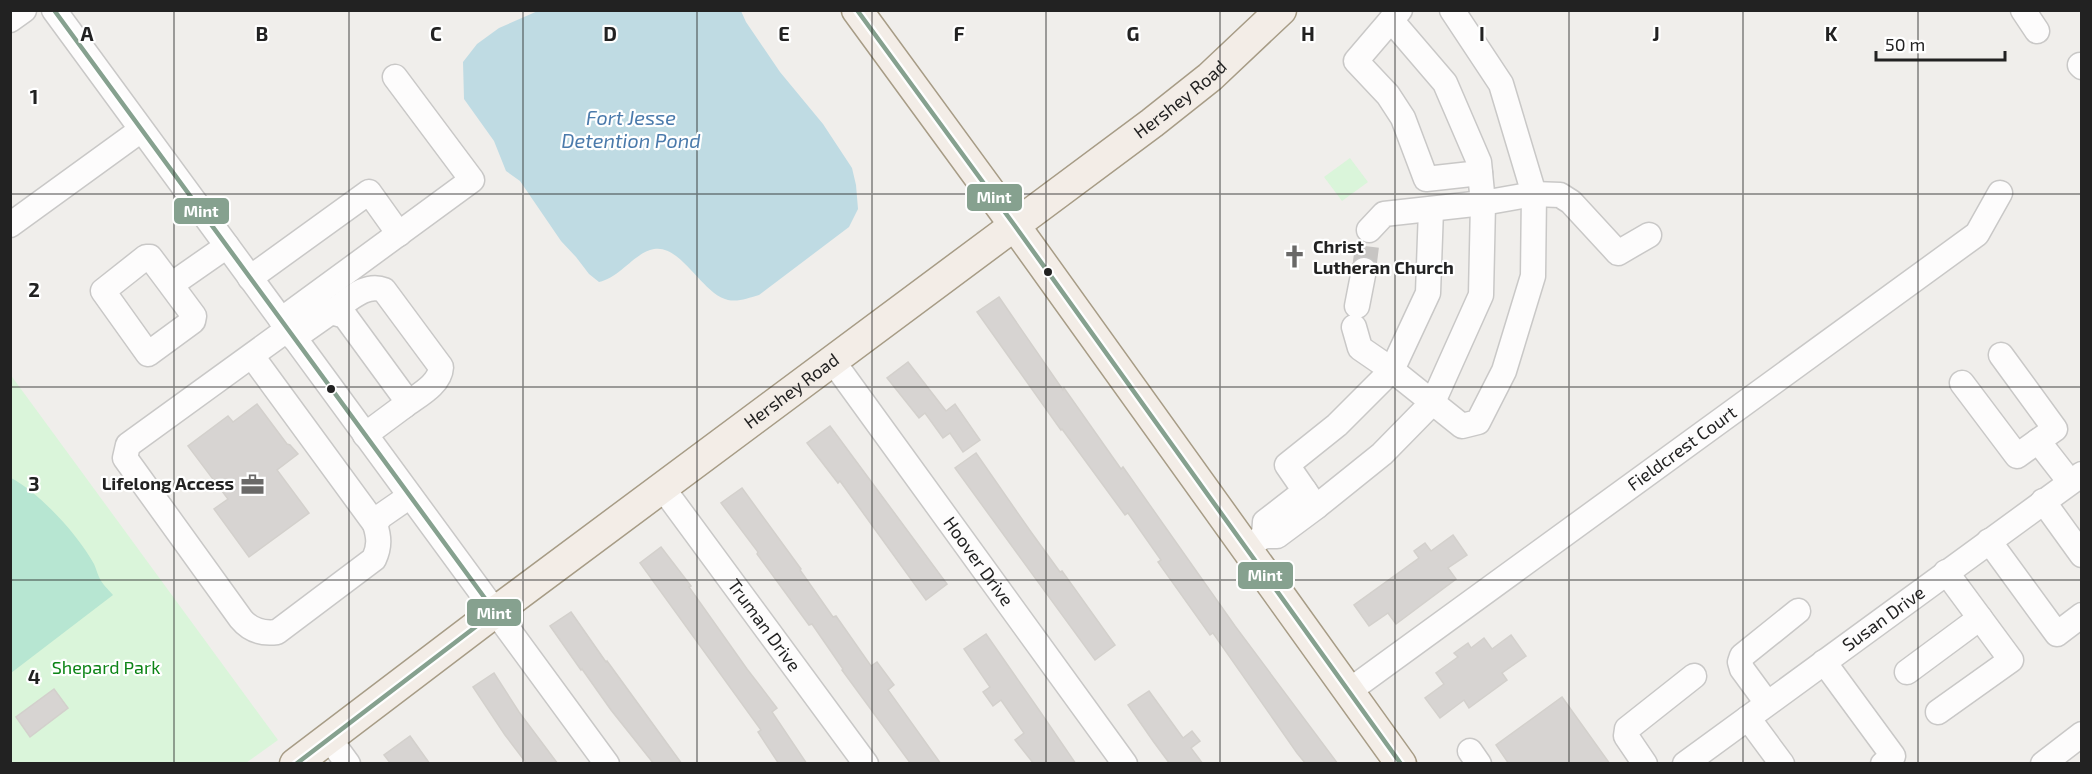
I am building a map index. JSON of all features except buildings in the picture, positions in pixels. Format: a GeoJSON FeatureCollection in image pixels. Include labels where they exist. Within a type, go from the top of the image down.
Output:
{"type":"FeatureCollection","features":[{"type":"Feature","properties":{"kind":"main road"},"geometry":{"type":"LineString","coordinates":[[857,10],[1015,226],[1255,542],[1348,691],[1401,764]]}},
{"type":"Feature","properties":{"kind":"main road","name":"Hershey Road"},"geometry":{"type":"LineString","coordinates":[[295,764],[662,487],[1015,226],[1210,77],[1281,10]]}},
{"type":"Feature","properties":{"kind":"street"},"geometry":{"type":"LineString","coordinates":[[10,20],[24,10]]}},
{"type":"Feature","properties":{"kind":"street"},"geometry":{"type":"LineString","coordinates":[[54,10],[607,764]]}},
{"type":"Feature","properties":{"kind":"street"},"geometry":{"type":"LineString","coordinates":[[1364,270],[1356,317],[1360,348],[1392,370],[1462,426],[1478,422],[1504,371],[1533,276],[1534,194],[1501,84],[1452,10]]}},
{"type":"Feature","properties":{"kind":"street"},"geometry":{"type":"LineString","coordinates":[[2023,10],[2037,31]]}},
{"type":"Feature","properties":{"kind":"street"},"geometry":{"type":"LineString","coordinates":[[1255,542],[1277,536],[1311,499],[1382,454],[1433,402],[1481,295],[1483,203],[1479,162],[1445,83],[1395,15],[1356,61],[1388,95],[1403,118],[1426,179],[1480,173]]}},
{"type":"Feature","properties":{"kind":"street"},"geometry":{"type":"LineString","coordinates":[[252,356],[375,524],[379,538],[374,559],[277,632],[268,633],[248,627],[234,609],[125,458],[126,450],[128,445],[288,329],[399,234],[472,180],[395,77]]}},
{"type":"Feature","properties":{"kind":"street"},"geometry":{"type":"LineString","coordinates":[[10,225],[141,130]]}},
{"type":"Feature","properties":{"kind":"street"},"geometry":{"type":"LineString","coordinates":[[250,278],[369,192],[399,234]]}},
{"type":"Feature","properties":{"kind":"street","name":"Fieldcrest Court"},"geometry":{"type":"LineString","coordinates":[[1348,691],[1977,234],[2000,193]]}},
{"type":"Feature","properties":{"kind":"street"},"geometry":{"type":"LineString","coordinates":[[1369,230],[1384,214],[1483,203],[1534,194],[1560,195],[1571,202],[1618,253],[1649,234]]}},
{"type":"Feature","properties":{"kind":"street"},"geometry":{"type":"LineString","coordinates":[[1311,499],[1287,465],[1337,425],[1392,370],[1428,293],[1431,209]]}},
{"type":"Feature","properties":{"kind":"street"},"geometry":{"type":"LineString","coordinates":[[171,285],[226,246]]}},
{"type":"Feature","properties":{"kind":"street"},"geometry":{"type":"LineString","coordinates":[[288,329],[331,312],[368,287],[376,287],[384,290],[441,367],[441,375],[437,381],[365,435]]}},
{"type":"Feature","properties":{"kind":"street"},"geometry":{"type":"LineString","coordinates":[[331,312],[345,315],[405,398],[404,406]]}},
{"type":"Feature","properties":{"kind":"street"},"geometry":{"type":"LineString","coordinates":[[1962,383],[2017,456],[2055,429],[2001,354]]}},
{"type":"Feature","properties":{"kind":"street","name":"Hoover Drive"},"geometry":{"type":"LineString","coordinates":[[832,360],[1125,764]]}},
{"type":"Feature","properties":{"kind":"street"},"geometry":{"type":"LineString","coordinates":[[2038,441],[2076,478]]}},
{"type":"Feature","properties":{"kind":"street","name":"Susan Drive"},"geometry":{"type":"LineString","coordinates":[[1685,764],[2076,478]]}},
{"type":"Feature","properties":{"kind":"street","name":"Truman Drive"},"geometry":{"type":"LineString","coordinates":[[662,487],[866,764]]}},
{"type":"Feature","properties":{"kind":"street"},"geometry":{"type":"LineString","coordinates":[[375,524],[381,516],[410,496]]}},
{"type":"Feature","properties":{"kind":"street"},"geometry":{"type":"LineString","coordinates":[[2043,501],[2082,555]]}},
{"type":"Feature","properties":{"kind":"street"},"geometry":{"type":"LineString","coordinates":[[1989,541],[2057,633],[2082,615]]}},
{"type":"Feature","properties":{"kind":"street"},"geometry":{"type":"LineString","coordinates":[[1938,712],[2011,660],[1946,572]]}},
{"type":"Feature","properties":{"kind":"street"},"geometry":{"type":"LineString","coordinates":[[1767,704],[1742,669],[1740,662],[1742,656],[1798,611]]}},
{"type":"Feature","properties":{"kind":"street"},"geometry":{"type":"LineString","coordinates":[[1907,672],[1980,618]]}},
{"type":"Feature","properties":{"kind":"street"},"geometry":{"type":"LineString","coordinates":[[1824,662],[1893,756],[1883,764]]}},
{"type":"Feature","properties":{"kind":"street"},"geometry":{"type":"LineString","coordinates":[[1645,764],[1626,736],[1627,729],[1694,676]]}},
{"type":"Feature","properties":{"kind":"street"},"geometry":{"type":"LineString","coordinates":[[1748,718],[1782,764]]}},
{"type":"Feature","properties":{"kind":"street"},"geometry":{"type":"LineString","coordinates":[[2043,764],[2082,734]]}},
{"type":"Feature","properties":{"kind":"street"},"geometry":{"type":"LineString","coordinates":[[329,738],[348,764]]}},
{"type":"Feature","properties":{"kind":"green space"},"geometry":{"type":"Polygon","coordinates":[[[1350,158],[1368,182],[1342,201],[1324,177],[1350,158]]]}},
{"type":"Feature","properties":{"kind":"green space","name":"Shepard Park"},"geometry":{"type":"Polygon","coordinates":[[[10,374],[278,740],[246,763],[11,763],[10,374]]]}},
{"type":"Feature","properties":{"kind":"green space"},"geometry":{"type":"Polygon","coordinates":[[[11,478],[34,493],[69,528],[94,564],[102,582],[113,595],[11,673],[11,478]]]}},
{"type":"Feature","properties":{"kind":"water","name":"Fort Jesse Detention Pond"},"geometry":{"type":"Polygon","coordinates":[[[540,10],[741,11],[780,72],[823,124],[852,168],[858,209],[849,227],[759,295],[744,299],[728,300],[718,296],[682,261],[664,250],[647,251],[614,275],[599,282],[589,274],[561,241],[520,181],[506,171],[494,141],[464,99],[463,62],[477,44],[499,28],[540,10]]]}},
{"type":"Feature","properties":{"kind":"tunnel"},"geometry":{"type":"LineString","coordinates":[[1364,270],[1369,230]]}},
{"type":"Feature","properties":{"kind":"transit line","name":"Mint"},"geometry":{"type":"LineString","coordinates":[[54,10],[495,612],[296,764]]}},
{"type":"Feature","properties":{"kind":"transit line","name":"Mint"},"geometry":{"type":"LineString","coordinates":[[857,10],[1401,764]]}},
{"type":"Feature","properties":{"kind":"place","name":"Christ Lutheran Church"},"geometry":{"type":"Point","coordinates":[1295,257]}},
{"type":"Feature","properties":{"kind":"place","name":"Lifelong Access"},"geometry":{"type":"Point","coordinates":[252,484]}}]}
